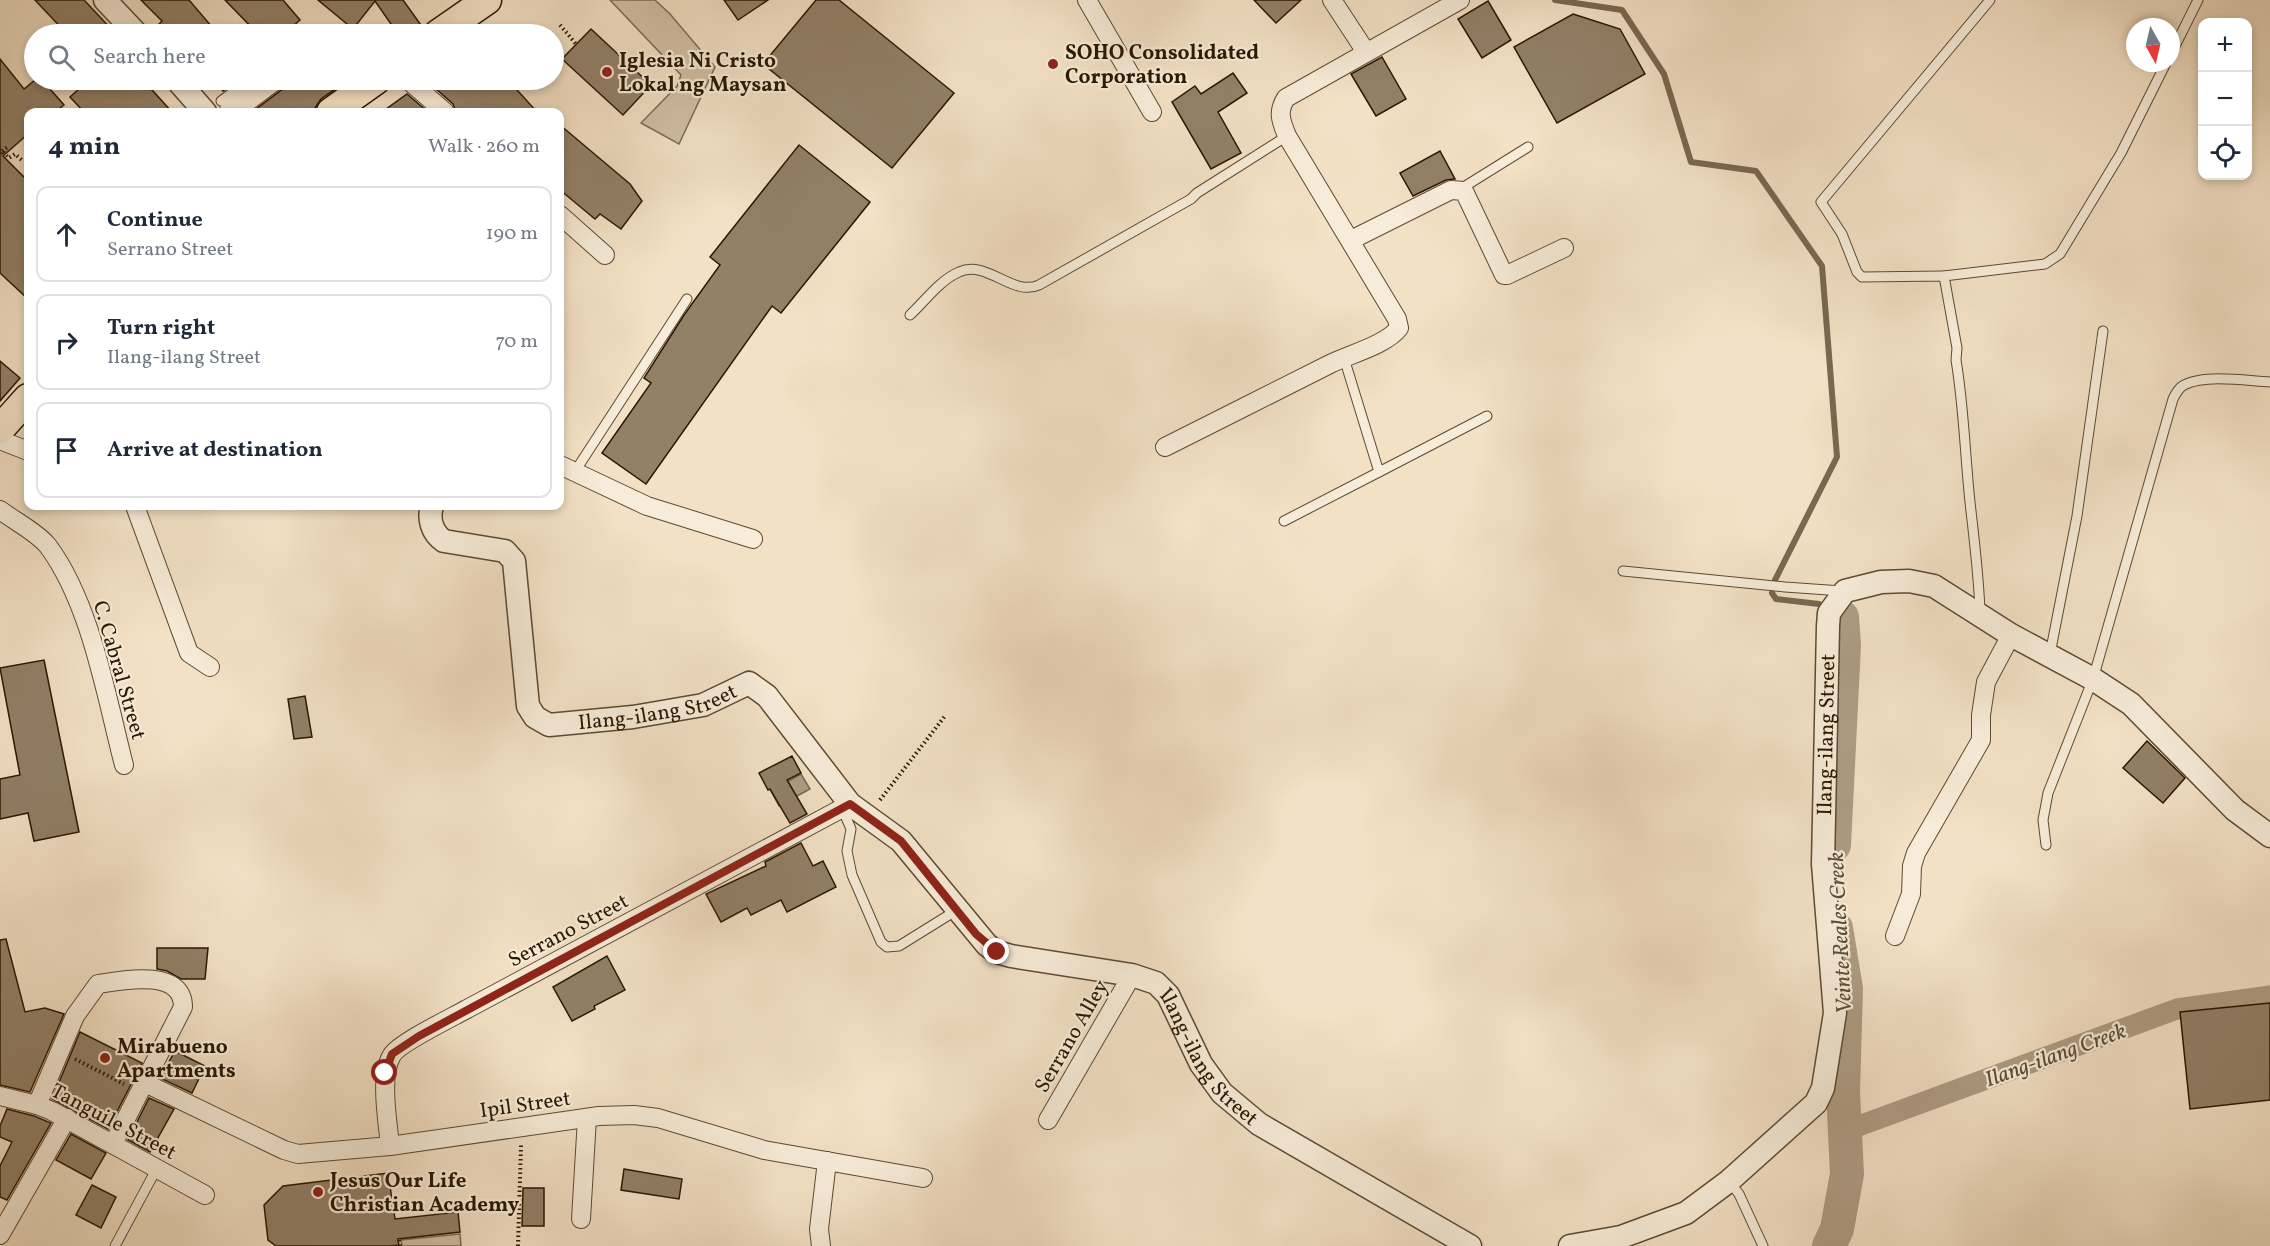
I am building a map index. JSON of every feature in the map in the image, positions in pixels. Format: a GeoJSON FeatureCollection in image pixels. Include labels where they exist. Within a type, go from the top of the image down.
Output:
{"type":"FeatureCollection","features":[{"type":"Feature","properties":{"kind":"main road"},"geometry":{"type":"LineString","coordinates":[[452,24],[487,0]]}},
{"type":"Feature","properties":{"kind":"main road"},"geometry":{"type":"LineString","coordinates":[[337,108],[362,90]]}},
{"type":"Feature","properties":{"kind":"main road"},"geometry":{"type":"LineString","coordinates":[[0,436],[24,403]]}},
{"type":"Feature","properties":{"kind":"street"},"geometry":{"type":"LineString","coordinates":[[105,0],[128,24]]}},
{"type":"Feature","properties":{"kind":"street"},"geometry":{"type":"LineString","coordinates":[[1087,0],[1152,112]]}},
{"type":"Feature","properties":{"kind":"street"},"geometry":{"type":"LineString","coordinates":[[1332,0],[1366,52]]}},
{"type":"Feature","properties":{"kind":"street"},"geometry":{"type":"LineString","coordinates":[[1165,447],[1394,335],[1398,328],[1397,319],[1287,136],[1280,117],[1281,106],[1286,98],[1460,0]]}},
{"type":"Feature","properties":{"kind":"street"},"geometry":{"type":"LineString","coordinates":[[192,90],[220,108]]}},
{"type":"Feature","properties":{"kind":"street"},"geometry":{"type":"LineString","coordinates":[[420,90],[440,108]]}},
{"type":"Feature","properties":{"kind":"street"},"geometry":{"type":"LineString","coordinates":[[1351,240],[1451,190],[1464,191],[1504,275],[1564,248]]}},
{"type":"Feature","properties":{"kind":"street"},"geometry":{"type":"LineString","coordinates":[[564,219],[605,255]]}},
{"type":"Feature","properties":{"kind":"street"},"geometry":{"type":"LineString","coordinates":[[0,436],[24,449]]}},
{"type":"Feature","properties":{"kind":"street"},"geometry":{"type":"LineString","coordinates":[[567,469],[647,506],[753,539]]}},
{"type":"Feature","properties":{"kind":"street","name":"C. Cabral Street"},"geometry":{"type":"LineString","coordinates":[[0,510],[47,544],[74,592],[93,647],[124,765]]}},
{"type":"Feature","properties":{"kind":"street"},"geometry":{"type":"LineString","coordinates":[[136,510],[189,654],[210,667]]}},
{"type":"Feature","properties":{"kind":"street","name":"Ilang-ilang Street"},"geometry":{"type":"LineString","coordinates":[[431,510],[430,519],[438,537],[444,541],[505,550],[514,561],[528,706],[536,717],[549,725],[633,717],[703,705],[749,683],[767,696],[854,809],[901,841],[976,934],[997,952],[1132,975],[1156,983],[1168,995],[1201,1064],[1222,1094],[1259,1124],[1470,1246]]}},
{"type":"Feature","properties":{"kind":"street"},"geometry":{"type":"LineString","coordinates":[[1845,591],[1881,582],[1909,581],[1934,586],[2011,635],[2093,679],[2132,704],[2235,810],[2270,836]]}},
{"type":"Feature","properties":{"kind":"street","name":"Ilang-ilang Street"},"geometry":{"type":"LineString","coordinates":[[1570,1246],[1622,1241],[1686,1213],[1729,1181],[1816,1103],[1823,1088],[1835,1013],[1823,864],[1828,626],[1829,613],[1845,591]]}},
{"type":"Feature","properties":{"kind":"street"},"geometry":{"type":"LineString","coordinates":[[1895,936],[1911,894],[1912,866],[1916,853],[1981,740],[1981,715],[1986,682],[2011,635]]}},
{"type":"Feature","properties":{"kind":"street","name":"Serrano Street"},"geometry":{"type":"LineString","coordinates":[[390,1146],[385,1073],[392,1054],[419,1036],[854,809]]}},
{"type":"Feature","properties":{"kind":"street","name":"Serrano Alley"},"geometry":{"type":"LineString","coordinates":[[1048,1120],[1132,975]]}},
{"type":"Feature","properties":{"kind":"street"},"geometry":{"type":"LineString","coordinates":[[37,1104],[75,1016],[98,984],[125,979],[166,981],[176,987],[183,996],[183,1007],[139,1086],[113,1144]]}},
{"type":"Feature","properties":{"kind":"street","name":"Ipil Street"},"geometry":{"type":"LineString","coordinates":[[139,1086],[284,1150],[298,1154],[390,1146],[587,1118],[634,1115],[658,1118],[764,1150],[923,1178]]}},
{"type":"Feature","properties":{"kind":"street","name":"Tanguile Street"},"geometry":{"type":"LineString","coordinates":[[0,1096],[37,1104],[67,1118],[205,1195]]}},
{"type":"Feature","properties":{"kind":"street"},"geometry":{"type":"LineString","coordinates":[[0,1235],[67,1118]]}},
{"type":"Feature","properties":{"kind":"street"},"geometry":{"type":"LineString","coordinates":[[580,1219],[587,1118]]}},
{"type":"Feature","properties":{"kind":"street"},"geometry":{"type":"LineString","coordinates":[[821,1246],[819,1229],[827,1161]]}},
{"type":"Feature","properties":{"kind":"lane"},"geometry":{"type":"LineString","coordinates":[[1990,0],[1821,202],[1842,234],[1857,272],[1862,277],[1944,276],[2045,264],[2054,260],[2060,254],[2121,153],[2162,72]]}},
{"type":"Feature","properties":{"kind":"lane"},"geometry":{"type":"LineString","coordinates":[[2180,36],[2198,0]]}},
{"type":"Feature","properties":{"kind":"lane"},"geometry":{"type":"LineString","coordinates":[[220,108],[239,90]]}},
{"type":"Feature","properties":{"kind":"lane"},"geometry":{"type":"LineString","coordinates":[[220,108],[246,90]]}},
{"type":"Feature","properties":{"kind":"lane"},"geometry":{"type":"LineString","coordinates":[[220,108],[253,90]]}},
{"type":"Feature","properties":{"kind":"lane"},"geometry":{"type":"LineString","coordinates":[[246,108],[271,90]]}},
{"type":"Feature","properties":{"kind":"lane"},"geometry":{"type":"LineString","coordinates":[[910,315],[944,282],[960,271],[981,271],[1021,288],[1032,288],[1039,285],[1191,199],[1287,136]]}},
{"type":"Feature","properties":{"kind":"lane"},"geometry":{"type":"LineString","coordinates":[[1464,191],[1467,184],[1528,147]]}},
{"type":"Feature","properties":{"kind":"lane"},"geometry":{"type":"LineString","coordinates":[[1944,276],[1957,348],[1956,360],[1979,580],[1980,615]]}},
{"type":"Feature","properties":{"kind":"lane"},"geometry":{"type":"LineString","coordinates":[[567,469],[687,299]]}},
{"type":"Feature","properties":{"kind":"lane"},"geometry":{"type":"LineString","coordinates":[[2050,656],[2077,516],[2103,331]]}},
{"type":"Feature","properties":{"kind":"lane"},"geometry":{"type":"LineString","coordinates":[[1344,358],[1379,472]]}},
{"type":"Feature","properties":{"kind":"lane"},"geometry":{"type":"LineString","coordinates":[[2046,845],[2043,820],[2048,793],[2093,679],[2173,399],[2178,389],[2188,383],[2201,380],[2270,382]]}},
{"type":"Feature","properties":{"kind":"lane"},"geometry":{"type":"LineString","coordinates":[[1284,521],[1487,416]]}},
{"type":"Feature","properties":{"kind":"lane"},"geometry":{"type":"LineString","coordinates":[[1623,571],[1845,591]]}},
{"type":"Feature","properties":{"kind":"lane"},"geometry":{"type":"LineString","coordinates":[[854,809],[847,851],[852,875],[881,942],[887,947],[899,946],[957,910]]}},
{"type":"Feature","properties":{"kind":"lane"},"geometry":{"type":"LineString","coordinates":[[115,1246],[157,1168]]}},
{"type":"Feature","properties":{"kind":"lane"},"geometry":{"type":"LineString","coordinates":[[1729,1181],[1739,1194],[1763,1246]]}},
{"type":"Feature","properties":{"kind":"path"},"geometry":{"type":"LineString","coordinates":[[564,30],[576,44]]}},
{"type":"Feature","properties":{"kind":"path"},"geometry":{"type":"LineString","coordinates":[[9,146],[1,152],[9,158],[15,154],[23,161]]}},
{"type":"Feature","properties":{"kind":"path"},"geometry":{"type":"LineString","coordinates":[[854,809],[945,716]]}},
{"type":"Feature","properties":{"kind":"path"},"geometry":{"type":"LineString","coordinates":[[73,1058],[139,1086]]}},
{"type":"Feature","properties":{"kind":"path"},"geometry":{"type":"LineString","coordinates":[[518,1246],[522,1127]]}},
{"type":"Feature","properties":{"kind":"path"},"geometry":{"type":"LineString","coordinates":[[399,1240],[400,1246]]}},
{"type":"Feature","properties":{"kind":"shaded area"},"geometry":{"type":"Polygon","coordinates":[[[610,0],[655,0],[670,14],[715,67],[679,144],[641,123],[677,86],[681,75],[610,0]]]}},
{"type":"Feature","properties":{"kind":"shaded area"},"geometry":{"type":"Polygon","coordinates":[[[801,774],[810,789],[779,806],[771,791],[801,774]]]}},
{"type":"Feature","properties":{"kind":"shaded area"},"geometry":{"type":"Polygon","coordinates":[[[460,1234],[461,1246],[402,1246],[401,1240],[460,1234]]]}},
{"type":"Feature","properties":{"kind":"building"},"geometry":{"type":"Polygon","coordinates":[[[35,0],[84,0],[107,24],[58,24],[35,0]]]}},
{"type":"Feature","properties":{"kind":"building"},"geometry":{"type":"Polygon","coordinates":[[[141,0],[189,0],[209,24],[159,24],[162,21],[141,0]]]}},
{"type":"Feature","properties":{"kind":"building"},"geometry":{"type":"Polygon","coordinates":[[[225,0],[283,0],[300,20],[295,24],[248,24],[225,0]]]}},
{"type":"Feature","properties":{"kind":"building"},"geometry":{"type":"Polygon","coordinates":[[[318,0],[403,0],[420,24],[391,24],[375,1],[357,24],[347,24],[318,0]]]}},
{"type":"Feature","properties":{"kind":"building"},"geometry":{"type":"Polygon","coordinates":[[[724,0],[768,0],[738,20],[724,0]]]}},
{"type":"Feature","properties":{"kind":"building"},"geometry":{"type":"Polygon","coordinates":[[[816,0],[839,0],[954,93],[892,168],[763,64],[816,0]]]}},
{"type":"Feature","properties":{"kind":"building"},"geometry":{"type":"Polygon","coordinates":[[[1254,0],[1301,0],[1276,23],[1254,0]]]}},
{"type":"Feature","properties":{"kind":"building"},"geometry":{"type":"Polygon","coordinates":[[[1488,1],[1511,40],[1482,58],[1458,19],[1488,1]]]}},
{"type":"Feature","properties":{"kind":"building"},"geometry":{"type":"Polygon","coordinates":[[[1573,14],[1620,29],[1645,74],[1557,123],[1514,47],[1573,14]]]}},
{"type":"Feature","properties":{"kind":"building","name":"Iglesia Ni Cristo Lokal ng Maysan"},"geometry":{"type":"Polygon","coordinates":[[[591,29],[651,85],[623,115],[564,61],[564,57],[591,29]]]}},
{"type":"Feature","properties":{"kind":"building"},"geometry":{"type":"Polygon","coordinates":[[[1382,57],[1406,99],[1376,116],[1351,74],[1382,57]]]}},
{"type":"Feature","properties":{"kind":"building"},"geometry":{"type":"Polygon","coordinates":[[[0,59],[24,90],[51,90],[64,105],[60,108],[24,108],[24,138],[3,156],[24,177],[24,295],[0,273],[0,59]]]}},
{"type":"Feature","properties":{"kind":"building"},"geometry":{"type":"Polygon","coordinates":[[[1233,73],[1247,93],[1218,112],[1241,153],[1211,169],[1172,102],[1195,86],[1201,94],[1233,73]]]}},
{"type":"Feature","properties":{"kind":"building"},"geometry":{"type":"Polygon","coordinates":[[[78,90],[152,90],[168,108],[80,108],[70,97],[78,90]]]}},
{"type":"Feature","properties":{"kind":"building"},"geometry":{"type":"Polygon","coordinates":[[[281,90],[334,90],[321,99],[315,108],[257,108],[281,90]]]}},
{"type":"Feature","properties":{"kind":"building"},"geometry":{"type":"Polygon","coordinates":[[[437,90],[517,90],[533,108],[454,108],[437,90]]]}},
{"type":"Feature","properties":{"kind":"building"},"geometry":{"type":"Polygon","coordinates":[[[407,94],[423,108],[388,108],[407,94]]]}},
{"type":"Feature","properties":{"kind":"building"},"geometry":{"type":"Polygon","coordinates":[[[564,128],[630,184],[642,201],[621,229],[600,214],[595,219],[564,193],[564,128]]]}},
{"type":"Feature","properties":{"kind":"building"},"geometry":{"type":"Polygon","coordinates":[[[799,145],[870,202],[781,313],[772,306],[646,484],[602,453],[651,383],[644,378],[684,315],[720,265],[710,257],[799,145]]]}},
{"type":"Feature","properties":{"kind":"building"},"geometry":{"type":"Polygon","coordinates":[[[1440,151],[1455,179],[1446,180],[1413,196],[1400,173],[1440,151]]]}},
{"type":"Feature","properties":{"kind":"building"},"geometry":{"type":"Polygon","coordinates":[[[0,361],[20,378],[0,401],[0,361]]]}},
{"type":"Feature","properties":{"kind":"building"},"geometry":{"type":"Polygon","coordinates":[[[44,660],[79,832],[34,841],[28,813],[0,819],[0,779],[20,775],[0,668],[44,660]]]}},
{"type":"Feature","properties":{"kind":"building"},"geometry":{"type":"Polygon","coordinates":[[[305,696],[312,737],[294,739],[288,699],[305,696]]]}},
{"type":"Feature","properties":{"kind":"building"},"geometry":{"type":"Polygon","coordinates":[[[2147,741],[2185,778],[2163,803],[2123,768],[2147,741]]]}},
{"type":"Feature","properties":{"kind":"building"},"geometry":{"type":"Polygon","coordinates":[[[792,756],[801,773],[787,780],[807,814],[790,823],[759,773],[792,756]]]}},
{"type":"Feature","properties":{"kind":"building"},"geometry":{"type":"Polygon","coordinates":[[[801,843],[813,866],[823,861],[836,887],[787,912],[781,900],[751,915],[747,908],[721,922],[706,894],[766,866],[765,862],[801,843]]]}},
{"type":"Feature","properties":{"kind":"building"},"geometry":{"type":"Polygon","coordinates":[[[6,939],[25,1012],[45,1008],[64,1014],[30,1092],[0,1085],[0,940],[6,939]]]}},
{"type":"Feature","properties":{"kind":"building"},"geometry":{"type":"Polygon","coordinates":[[[157,948],[208,948],[205,979],[181,979],[167,971],[157,969],[157,948]]]}},
{"type":"Feature","properties":{"kind":"building"},"geometry":{"type":"Polygon","coordinates":[[[607,956],[625,990],[594,1006],[595,1009],[572,1021],[553,987],[607,956]]]}},
{"type":"Feature","properties":{"kind":"building"},"geometry":{"type":"Polygon","coordinates":[[[2270,1003],[2270,1100],[2190,1109],[2180,1012],[2270,1003]]]}},
{"type":"Feature","properties":{"kind":"building"},"geometry":{"type":"Polygon","coordinates":[[[80,1032],[142,1063],[108,1129],[52,1099],[80,1032]]]}},
{"type":"Feature","properties":{"kind":"building"},"geometry":{"type":"Polygon","coordinates":[[[175,1051],[205,1066],[192,1093],[160,1078],[175,1051]]]}},
{"type":"Feature","properties":{"kind":"building"},"geometry":{"type":"Polygon","coordinates":[[[149,1098],[174,1109],[150,1152],[128,1140],[149,1098]]]}},
{"type":"Feature","properties":{"kind":"building"},"geometry":{"type":"Polygon","coordinates":[[[7,1109],[51,1123],[7,1200],[0,1197],[0,1166],[12,1142],[0,1137],[0,1126],[7,1109]]]}},
{"type":"Feature","properties":{"kind":"building"},"geometry":{"type":"Polygon","coordinates":[[[71,1134],[106,1153],[91,1179],[56,1160],[71,1134]]]}},
{"type":"Feature","properties":{"kind":"building"},"geometry":{"type":"Polygon","coordinates":[[[624,1169],[682,1179],[679,1199],[621,1190],[624,1169]]]}},
{"type":"Feature","properties":{"kind":"building"},"geometry":{"type":"Polygon","coordinates":[[[388,1173],[395,1219],[458,1212],[460,1232],[398,1239],[399,1245],[390,1246],[276,1246],[268,1240],[264,1205],[283,1186],[388,1173]]]}},
{"type":"Feature","properties":{"kind":"building"},"geometry":{"type":"Polygon","coordinates":[[[92,1185],[116,1197],[101,1228],[76,1215],[92,1185]]]}},
{"type":"Feature","properties":{"kind":"building"},"geometry":{"type":"Polygon","coordinates":[[[523,1188],[544,1188],[544,1226],[522,1226],[523,1188]]]}},
{"type":"Feature","properties":{"kind":"waterway"},"geometry":{"type":"LineString","coordinates":[[1555,0],[1622,10],[1664,74],[1691,162],[1756,171],[1822,266],[1837,457],[1775,580]]}},
{"type":"Feature","properties":{"kind":"waterway"},"geometry":{"type":"LineString","coordinates":[[1772,593],[1776,599],[1819,604]]}},
{"type":"Feature","properties":{"kind":"waterway","name":"Veinte Reales Creek"},"geometry":{"type":"LineString","coordinates":[[1834,845],[1844,645],[1842,617]]}},
{"type":"Feature","properties":{"kind":"waterway","name":"Veinte Reales Creek"},"geometry":{"type":"LineString","coordinates":[[1829,1246],[1837,1229],[1847,1174],[1843,1092],[1846,989],[1836,928]]}},
{"type":"Feature","properties":{"kind":"waterway","name":"Ilang-ilang Creek"},"geometry":{"type":"LineString","coordinates":[[1845,1131],[2177,1009],[2270,996]]}},
{"type":"Feature","properties":{"kind":"place","name":"SOHO Consolidated Corporation"},"geometry":{"type":"Point","coordinates":[1053,64]}},
{"type":"Feature","properties":{"kind":"place","name":"Iglesia Ni Cristo Lokal ng Maysan"},"geometry":{"type":"Point","coordinates":[607,72]}},
{"type":"Feature","properties":{"kind":"place","name":"Mirabueno Apartments"},"geometry":{"type":"Point","coordinates":[105,1058]}},
{"type":"Feature","properties":{"kind":"place","name":"Jesus Our Life Christian Academy"},"geometry":{"type":"Point","coordinates":[318,1192]}},
{"type":"Feature","properties":{"kind":"route"},"geometry":{"type":"LineString","coordinates":[[385,1073],[392,1054],[419,1036],[850,804],[901,841],[976,934],[997,952]]}}]}
